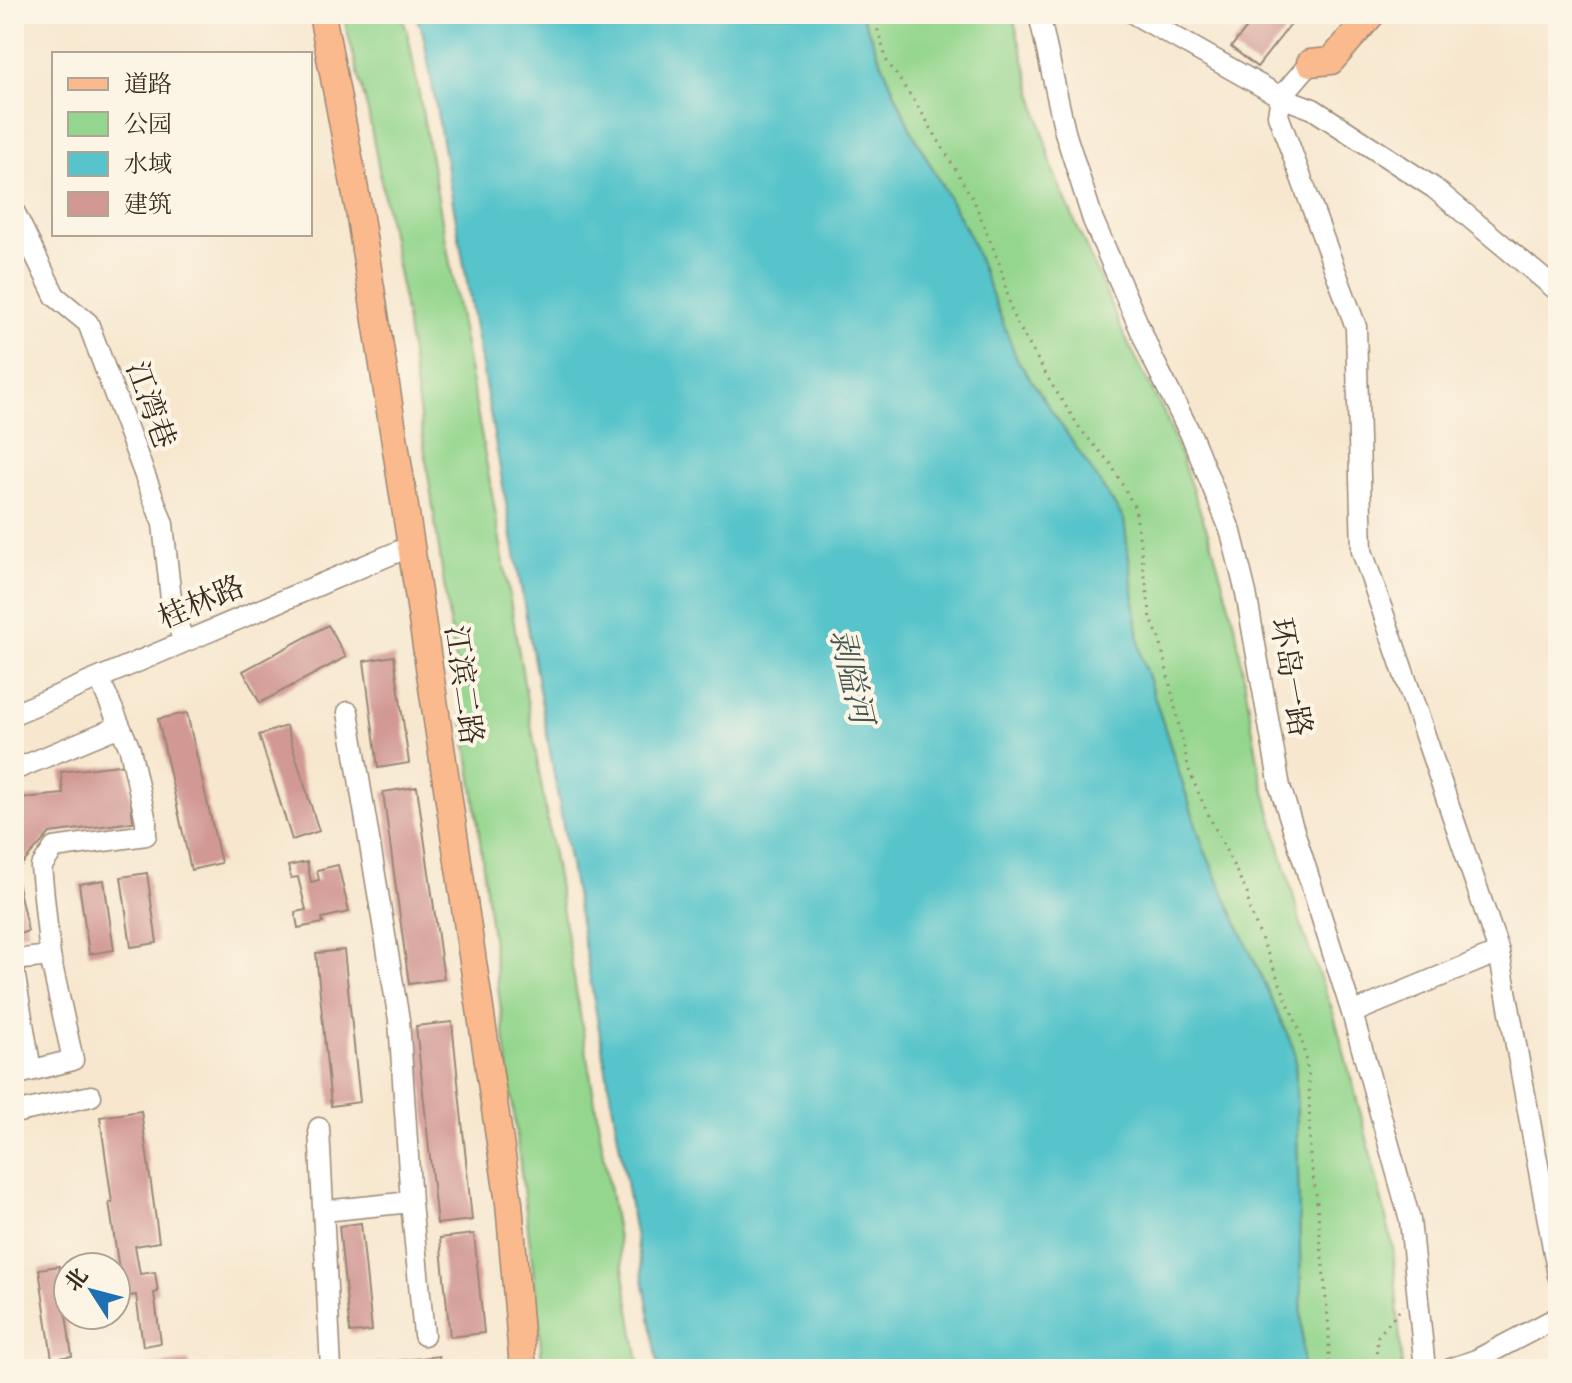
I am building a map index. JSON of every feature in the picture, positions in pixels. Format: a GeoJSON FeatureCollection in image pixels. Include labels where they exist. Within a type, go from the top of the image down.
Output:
{"type":"FeatureCollection","features":[{"type":"Feature","properties":{"kind":"main road","name":"江滨二路"},"geometry":{"type":"LineString","coordinates":[[322,14],[359,211],[509,1203],[523,1369]]}},
{"type":"Feature","properties":{"kind":"main road"},"geometry":{"type":"LineString","coordinates":[[1310,63],[1350,14]]}},
{"type":"Feature","properties":{"kind":"main road"},"geometry":{"type":"LineString","coordinates":[[1310,63],[1331,61],[1372,14]]}},
{"type":"Feature","properties":{"kind":"street","name":"环岛一路"},"geometry":{"type":"LineString","coordinates":[[1039,14],[1065,132],[1093,220],[1154,361],[1192,437],[1231,532],[1246,593],[1280,787],[1352,1013],[1410,1220],[1425,1369]]}},
{"type":"Feature","properties":{"kind":"street"},"geometry":{"type":"LineString","coordinates":[[1134,14],[1281,97],[1313,109],[1434,188],[1558,291]]}},
{"type":"Feature","properties":{"kind":"street"},"geometry":{"type":"LineString","coordinates":[[1310,63],[1281,97],[1278,115],[1356,327],[1362,551],[1499,952],[1558,1275]]}},
{"type":"Feature","properties":{"kind":"street","name":"江湾巷"},"geometry":{"type":"LineString","coordinates":[[14,211],[55,296],[88,323],[163,524],[172,609],[184,642]]}},
{"type":"Feature","properties":{"kind":"street","name":"桂林路"},"geometry":{"type":"LineString","coordinates":[[14,714],[411,546]]}},
{"type":"Feature","properties":{"kind":"street"},"geometry":{"type":"LineString","coordinates":[[14,971],[22,1072],[73,1060],[50,956],[41,867],[54,848],[146,835],[146,821],[130,749],[99,678]]}},
{"type":"Feature","properties":{"kind":"street"},"geometry":{"type":"LineString","coordinates":[[348,712],[399,1020],[411,1202],[424,1335]]}},
{"type":"Feature","properties":{"kind":"street"},"geometry":{"type":"LineString","coordinates":[[14,770],[120,726]]}},
{"type":"Feature","properties":{"kind":"street"},"geometry":{"type":"LineString","coordinates":[[1352,1013],[1499,952]]}},
{"type":"Feature","properties":{"kind":"street"},"geometry":{"type":"LineString","coordinates":[[14,960],[50,956]]}},
{"type":"Feature","properties":{"kind":"street"},"geometry":{"type":"LineString","coordinates":[[14,1113],[91,1096]]}},
{"type":"Feature","properties":{"kind":"street"},"geometry":{"type":"LineString","coordinates":[[319,1128],[331,1369]]}},
{"type":"Feature","properties":{"kind":"street"},"geometry":{"type":"LineString","coordinates":[[324,1211],[411,1202]]}},
{"type":"Feature","properties":{"kind":"street"},"geometry":{"type":"LineString","coordinates":[[1450,1369],[1476,1360],[1558,1317]]}},
{"type":"Feature","properties":{"kind":"path"},"geometry":{"type":"LineString","coordinates":[[873,14],[887,61],[921,111],[974,201],[1000,265],[1013,316],[1052,385],[1081,430],[1111,464],[1135,508],[1151,619],[1160,640],[1189,770],[1247,893],[1250,911],[1300,1032],[1309,1077],[1310,1158],[1329,1330],[1329,1369]]}},
{"type":"Feature","properties":{"kind":"path"},"geometry":{"type":"LineString","coordinates":[[1375,1369],[1378,1336],[1417,1288]]}},
{"type":"Feature","properties":{"kind":"green space"},"geometry":{"type":"Polygon","coordinates":[[[343,14],[401,14],[408,34],[493,499],[640,1369],[542,1369],[539,1317],[474,793],[402,292],[368,112],[343,14]]]}},
{"type":"Feature","properties":{"kind":"green space"},"geometry":{"type":"Polygon","coordinates":[[[861,14],[1011,14],[1014,21],[1053,171],[1123,333],[1167,419],[1212,544],[1236,630],[1260,773],[1303,932],[1334,1015],[1393,1247],[1402,1369],[1303,1369],[1295,1052],[1204,849],[1141,656],[1124,520],[1017,359],[968,233],[909,126],[861,14]]]}},
{"type":"Feature","properties":{"kind":"water","name":"剥隘河"},"geometry":{"type":"Polygon","coordinates":[[[415,14],[861,14],[909,126],[968,233],[1017,359],[1124,519],[1141,656],[1204,849],[1295,1052],[1303,1369],[659,1369],[423,33],[415,14]]]}},
{"type":"Feature","properties":{"kind":"building"},"geometry":{"type":"Polygon","coordinates":[[[1258,14],[1278,14],[1291,24],[1257,67],[1231,47],[1258,14]]]}},
{"type":"Feature","properties":{"kind":"building"},"geometry":{"type":"Polygon","coordinates":[[[328,625],[346,657],[260,703],[243,671],[328,625]]]}},
{"type":"Feature","properties":{"kind":"building"},"geometry":{"type":"Polygon","coordinates":[[[394,656],[409,763],[378,768],[364,661],[394,656]]]}},
{"type":"Feature","properties":{"kind":"building"},"geometry":{"type":"Polygon","coordinates":[[[187,713],[221,863],[191,870],[158,719],[187,713]]]}},
{"type":"Feature","properties":{"kind":"building"},"geometry":{"type":"Polygon","coordinates":[[[286,726],[319,831],[292,840],[259,735],[286,726]]]}},
{"type":"Feature","properties":{"kind":"building"},"geometry":{"type":"Polygon","coordinates":[[[127,764],[133,822],[50,833],[15,872],[28,931],[14,936],[14,799],[63,794],[61,772],[127,764]]]}},
{"type":"Feature","properties":{"kind":"building"},"geometry":{"type":"Polygon","coordinates":[[[417,787],[444,979],[409,984],[383,792],[417,787]]]}},
{"type":"Feature","properties":{"kind":"building"},"geometry":{"type":"Polygon","coordinates":[[[307,862],[311,882],[319,880],[317,870],[338,865],[349,912],[322,918],[323,923],[298,928],[295,912],[306,910],[298,877],[291,878],[288,866],[307,862]]]}},
{"type":"Feature","properties":{"kind":"building"},"geometry":{"type":"Polygon","coordinates":[[[147,873],[157,943],[131,947],[121,877],[147,873]]]}},
{"type":"Feature","properties":{"kind":"building"},"geometry":{"type":"Polygon","coordinates":[[[104,880],[114,950],[89,954],[79,884],[104,880]]]}},
{"type":"Feature","properties":{"kind":"building"},"geometry":{"type":"Polygon","coordinates":[[[344,950],[360,1102],[331,1106],[316,953],[344,950]]]}},
{"type":"Feature","properties":{"kind":"building"},"geometry":{"type":"Polygon","coordinates":[[[452,1022],[472,1220],[437,1224],[416,1026],[452,1022]]]}},
{"type":"Feature","properties":{"kind":"building"},"geometry":{"type":"Polygon","coordinates":[[[141,1111],[159,1242],[135,1246],[140,1274],[155,1272],[158,1292],[154,1293],[161,1343],[143,1346],[136,1295],[132,1296],[132,1251],[116,1251],[100,1117],[141,1111]]]}},
{"type":"Feature","properties":{"kind":"building"},"geometry":{"type":"Polygon","coordinates":[[[361,1223],[372,1331],[350,1333],[339,1226],[361,1223]]]}},
{"type":"Feature","properties":{"kind":"building"},"geometry":{"type":"Polygon","coordinates":[[[474,1234],[484,1333],[450,1337],[440,1238],[474,1234]]]}},
{"type":"Feature","properties":{"kind":"building"},"geometry":{"type":"Polygon","coordinates":[[[52,1267],[52,1331],[68,1331],[72,1356],[52,1359],[39,1269],[52,1267]]]}},
{"type":"Feature","properties":{"kind":"building"},"geometry":{"type":"Polygon","coordinates":[[[439,1356],[440,1369],[341,1369],[341,1367],[439,1356]]]}},
{"type":"Feature","properties":{"kind":"building"},"geometry":{"type":"Polygon","coordinates":[[[189,1361],[190,1369],[139,1369],[139,1367],[189,1361]]]}}]}
